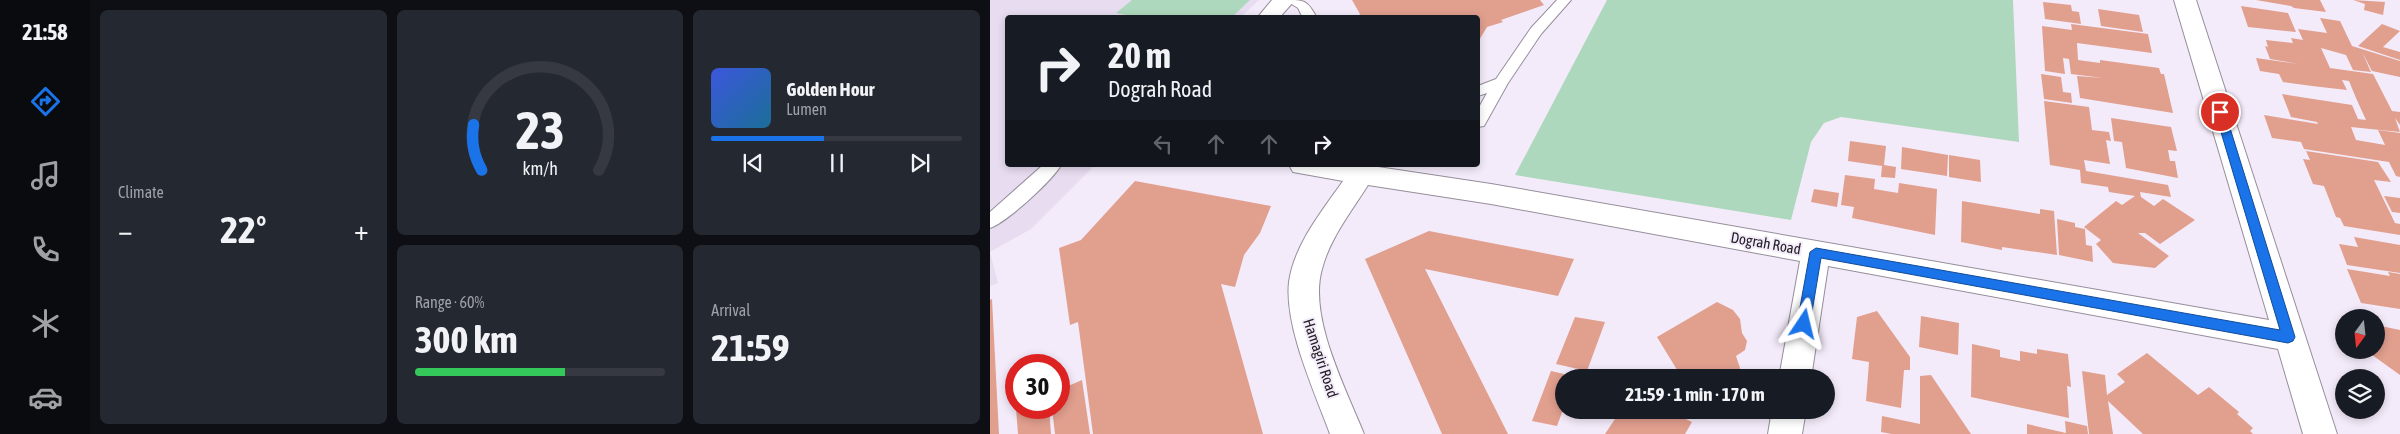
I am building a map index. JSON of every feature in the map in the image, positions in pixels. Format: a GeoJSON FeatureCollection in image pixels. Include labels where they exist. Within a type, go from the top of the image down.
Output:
{"type":"FeatureCollection","features":[{"type":"Feature","properties":{"kind":"street"},"geometry":{"type":"LineString","coordinates":[[1270,15],[1284,0]]}},
{"type":"Feature","properties":{"kind":"street"},"geometry":{"type":"LineString","coordinates":[[2185,0],[2288,337],[2320,434]]}},
{"type":"Feature","properties":{"kind":"street","name":"Dograh Road"},"geometry":{"type":"LineString","coordinates":[[1326,167],[1362,170],[2288,337]]}},
{"type":"Feature","properties":{"kind":"street","name":"Hamagiri Road"},"geometry":{"type":"LineString","coordinates":[[1347,434],[1307,322],[1304,283],[1313,254],[1362,170]]}},
{"type":"Feature","properties":{"kind":"street"},"geometry":{"type":"LineString","coordinates":[[1796,369],[1816,252]]}},
{"type":"Feature","properties":{"kind":"street"},"geometry":{"type":"LineString","coordinates":[[1785,434],[1788,419]]}},
{"type":"Feature","properties":{"kind":"lane"},"geometry":{"type":"LineString","coordinates":[[1292,0],[1304,6],[1308,15]]}},
{"type":"Feature","properties":{"kind":"lane"},"geometry":{"type":"LineString","coordinates":[[1480,119],[1501,82],[1536,30],[1564,0]]}},
{"type":"Feature","properties":{"kind":"lane"},"geometry":{"type":"LineString","coordinates":[[1480,90],[1501,82]]}},
{"type":"Feature","properties":{"kind":"lane"},"geometry":{"type":"LineString","coordinates":[[990,220],[1011,205],[1051,167]]}},
{"type":"Feature","properties":{"kind":"shaded area"},"geometry":{"type":"Polygon","coordinates":[[[990,0],[1259,0],[1243,15],[1005,15],[1005,167],[1093,167],[1031,229],[990,252],[990,0]]]}},
{"type":"Feature","properties":{"kind":"shaded area"},"geometry":{"type":"Polygon","coordinates":[[[990,252],[998,283],[990,286],[990,252]]]}},
{"type":"Feature","properties":{"kind":"green space"},"geometry":{"type":"Polygon","coordinates":[[[1132,0],[1250,0],[1234,15],[1126,15],[1116,13],[1132,0]]]}},
{"type":"Feature","properties":{"kind":"green space"},"geometry":{"type":"Polygon","coordinates":[[[1607,0],[2013,0],[2019,142],[1841,117],[1824,123],[1811,142],[1791,220],[1515,175],[1607,0]]]}},
{"type":"Feature","properties":{"kind":"building"},"geometry":{"type":"Polygon","coordinates":[[[1352,0],[1540,0],[1544,5],[1487,27],[1480,39],[1480,15],[1360,14],[1352,0]]]}},
{"type":"Feature","properties":{"kind":"building"},"geometry":{"type":"Polygon","coordinates":[[[2256,0],[2320,0],[2326,12],[2294,8],[2256,0]]]}},
{"type":"Feature","properties":{"kind":"building"},"geometry":{"type":"Polygon","coordinates":[[[2353,0],[2385,2],[2383,15],[2364,10],[2365,4],[2353,0]]]}},
{"type":"Feature","properties":{"kind":"building"},"geometry":{"type":"Polygon","coordinates":[[[2043,2],[2071,5],[2072,11],[2079,12],[2081,24],[2045,19],[2043,2]]]}},
{"type":"Feature","properties":{"kind":"building"},"geometry":{"type":"Polygon","coordinates":[[[2241,6],[2288,13],[2296,32],[2248,27],[2241,6]]]}},
{"type":"Feature","properties":{"kind":"building"},"geometry":{"type":"Polygon","coordinates":[[[2098,9],[2139,15],[2143,32],[2101,26],[2098,9]]]}},
{"type":"Feature","properties":{"kind":"building"},"geometry":{"type":"Polygon","coordinates":[[[2320,18],[2340,21],[2352,46],[2400,61],[2400,77],[2372,71],[2362,52],[2371,72],[2353,70],[2346,55],[2321,48],[2330,68],[2373,74],[2392,111],[2400,112],[2400,125],[2395,118],[2400,132],[2351,127],[2356,140],[2385,145],[2378,130],[2400,133],[2400,177],[2396,176],[2389,162],[2304,149],[2301,142],[2272,138],[2264,115],[2318,124],[2317,122],[2291,117],[2282,94],[2352,105],[2358,119],[2366,120],[2349,81],[2342,80],[2347,90],[2283,82],[2279,74],[2260,71],[2256,58],[2299,64],[2270,59],[2265,46],[2268,47],[2266,40],[2293,43],[2291,38],[2303,40],[2298,29],[2327,33],[2320,18]]]}},
{"type":"Feature","properties":{"kind":"building"},"geometry":{"type":"Polygon","coordinates":[[[2071,24],[2148,34],[2152,53],[2077,43],[2078,60],[2100,63],[2100,60],[2159,68],[2161,74],[2164,74],[2173,113],[2080,98],[2077,76],[2103,78],[2071,74],[2069,59],[2063,58],[2065,74],[2045,71],[2042,26],[2072,30],[2071,24]]]}},
{"type":"Feature","properties":{"kind":"building"},"geometry":{"type":"Polygon","coordinates":[[[2382,24],[2400,31],[2383,47],[2400,52],[2400,60],[2358,46],[2382,24]]]}},
{"type":"Feature","properties":{"kind":"building"},"geometry":{"type":"Polygon","coordinates":[[[2041,74],[2061,77],[2063,92],[2071,93],[2072,103],[2044,99],[2041,74]]]}},
{"type":"Feature","properties":{"kind":"building"},"geometry":{"type":"Polygon","coordinates":[[[2044,101],[2089,107],[2092,130],[2109,132],[2111,141],[2106,140],[2110,164],[2084,160],[2086,171],[2168,185],[2171,197],[2140,192],[2141,197],[2154,206],[2163,199],[2195,220],[2160,244],[2145,233],[2138,233],[2169,256],[2155,268],[2113,263],[2096,244],[2101,240],[2084,227],[2116,201],[2122,205],[2135,196],[2109,192],[2108,187],[2081,183],[2080,170],[2050,165],[2044,101]]]}},
{"type":"Feature","properties":{"kind":"building"},"geometry":{"type":"Polygon","coordinates":[[[2111,118],[2171,127],[2177,151],[2168,150],[2170,161],[2175,161],[2178,178],[2126,168],[2122,142],[2114,141],[2111,118]]]}},
{"type":"Feature","properties":{"kind":"building"},"geometry":{"type":"Polygon","coordinates":[[[1850,141],[1886,146],[1884,165],[1896,167],[1895,178],[1881,177],[1882,166],[1848,161],[1850,141]]]}},
{"type":"Feature","properties":{"kind":"building"},"geometry":{"type":"Polygon","coordinates":[[[1902,147],[1948,155],[1947,176],[1901,169],[1902,147]]]}},
{"type":"Feature","properties":{"kind":"building"},"geometry":{"type":"Polygon","coordinates":[[[2306,151],[2378,162],[2391,182],[2374,180],[2395,223],[2400,224],[2400,235],[2344,226],[2340,218],[2336,217],[2324,186],[2313,184],[2303,159],[2310,160],[2306,151]]]}},
{"type":"Feature","properties":{"kind":"building"},"geometry":{"type":"Polygon","coordinates":[[[1949,155],[1980,160],[1981,182],[1949,177],[1949,155]]]}},
{"type":"Feature","properties":{"kind":"building"},"geometry":{"type":"Polygon","coordinates":[[[1845,175],[1875,179],[1874,189],[1898,193],[1899,183],[1937,189],[1935,235],[1852,218],[1854,207],[1841,205],[1845,175]]]}},
{"type":"Feature","properties":{"kind":"building"},"geometry":{"type":"Polygon","coordinates":[[[1135,181],[1271,206],[1260,233],[1244,255],[1235,287],[1221,284],[1263,434],[1093,434],[1078,322],[1070,325],[1059,248],[1081,240],[1135,181]]]}},
{"type":"Feature","properties":{"kind":"building"},"geometry":{"type":"Polygon","coordinates":[[[1814,189],[1839,193],[1837,207],[1811,202],[1814,189]]]}},
{"type":"Feature","properties":{"kind":"building"},"geometry":{"type":"Polygon","coordinates":[[[2384,196],[2400,198],[2400,213],[2392,212],[2384,196]]]}},
{"type":"Feature","properties":{"kind":"building"},"geometry":{"type":"Polygon","coordinates":[[[1962,201],[2040,214],[2040,209],[2054,211],[2057,255],[2002,247],[2002,250],[1961,242],[1962,201]]]}},
{"type":"Feature","properties":{"kind":"building"},"geometry":{"type":"Polygon","coordinates":[[[2057,219],[2075,223],[2075,227],[2085,229],[2086,245],[2092,246],[2093,262],[2059,255],[2057,219]]]}},
{"type":"Feature","properties":{"kind":"building"},"geometry":{"type":"Polygon","coordinates":[[[1429,231],[1574,259],[1558,296],[1425,269],[1508,434],[1442,434],[1365,259],[1429,231]]]}},
{"type":"Feature","properties":{"kind":"building"},"geometry":{"type":"Polygon","coordinates":[[[2354,237],[2400,245],[2400,273],[2347,265],[2339,244],[2358,247],[2354,237]]]}},
{"type":"Feature","properties":{"kind":"building"},"geometry":{"type":"Polygon","coordinates":[[[2347,269],[2390,276],[2388,272],[2400,274],[2400,309],[2361,303],[2347,269]]]}},
{"type":"Feature","properties":{"kind":"building"},"geometry":{"type":"Polygon","coordinates":[[[992,299],[999,434],[990,434],[990,300],[992,299]]]}},
{"type":"Feature","properties":{"kind":"building"},"geometry":{"type":"Polygon","coordinates":[[[1717,302],[1733,310],[1740,319],[1742,333],[1747,341],[1745,350],[1736,356],[1740,369],[1677,369],[1657,337],[1717,302]]]}},
{"type":"Feature","properties":{"kind":"building"},"geometry":{"type":"Polygon","coordinates":[[[1877,311],[1910,357],[1910,370],[1904,370],[1901,408],[1866,401],[1869,362],[1852,359],[1857,317],[1877,311]]]}},
{"type":"Feature","properties":{"kind":"building"},"geometry":{"type":"Polygon","coordinates":[[[1921,316],[1959,323],[1958,355],[1919,347],[1921,316]]]}},
{"type":"Feature","properties":{"kind":"building"},"geometry":{"type":"Polygon","coordinates":[[[1575,317],[1605,322],[1588,369],[1556,364],[1575,317]]]}},
{"type":"Feature","properties":{"kind":"building"},"geometry":{"type":"Polygon","coordinates":[[[2385,327],[2400,330],[2400,375],[2378,359],[2385,359],[2385,327]]]}},
{"type":"Feature","properties":{"kind":"building"},"geometry":{"type":"Polygon","coordinates":[[[1972,344],[2000,350],[2000,357],[2020,361],[2020,351],[2037,354],[2037,349],[2068,354],[2071,387],[2067,386],[2069,418],[1971,397],[1972,344]]]}},
{"type":"Feature","properties":{"kind":"building"},"geometry":{"type":"Polygon","coordinates":[[[2147,353],[2198,395],[2209,387],[2239,412],[2237,414],[2253,428],[2250,431],[2253,434],[2143,434],[2108,401],[2113,434],[2089,434],[2082,371],[2105,375],[2107,395],[2125,382],[2117,374],[2147,353]]]}},
{"type":"Feature","properties":{"kind":"building"},"geometry":{"type":"Polygon","coordinates":[[[1551,371],[1555,372],[1555,419],[1560,419],[1557,426],[1532,421],[1551,371]]]}},
{"type":"Feature","properties":{"kind":"building"},"geometry":{"type":"Polygon","coordinates":[[[1931,375],[1971,434],[1892,434],[1881,432],[1882,416],[1920,424],[1920,376],[1931,375]]]}},
{"type":"Feature","properties":{"kind":"building"},"geometry":{"type":"Polygon","coordinates":[[[1082,380],[1090,434],[1055,434],[1053,419],[1070,419],[1070,385],[1082,380]]]}},
{"type":"Feature","properties":{"kind":"building"},"geometry":{"type":"Polygon","coordinates":[[[1017,419],[1050,419],[1051,434],[1018,434],[1017,419]]]}},
{"type":"Feature","properties":{"kind":"building"},"geometry":{"type":"Polygon","coordinates":[[[1615,419],[1686,419],[1692,422],[1685,434],[1605,434],[1615,419]]]}},
{"type":"Feature","properties":{"kind":"building"},"geometry":{"type":"Polygon","coordinates":[[[2065,421],[2087,426],[2088,434],[2027,434],[2027,424],[2066,433],[2065,421]]]}},
{"type":"Feature","properties":{"kind":"route"},"geometry":{"type":"LineString","coordinates":[[1804,324],[1816,252],[2288,337],[2220,112]]}}]}
